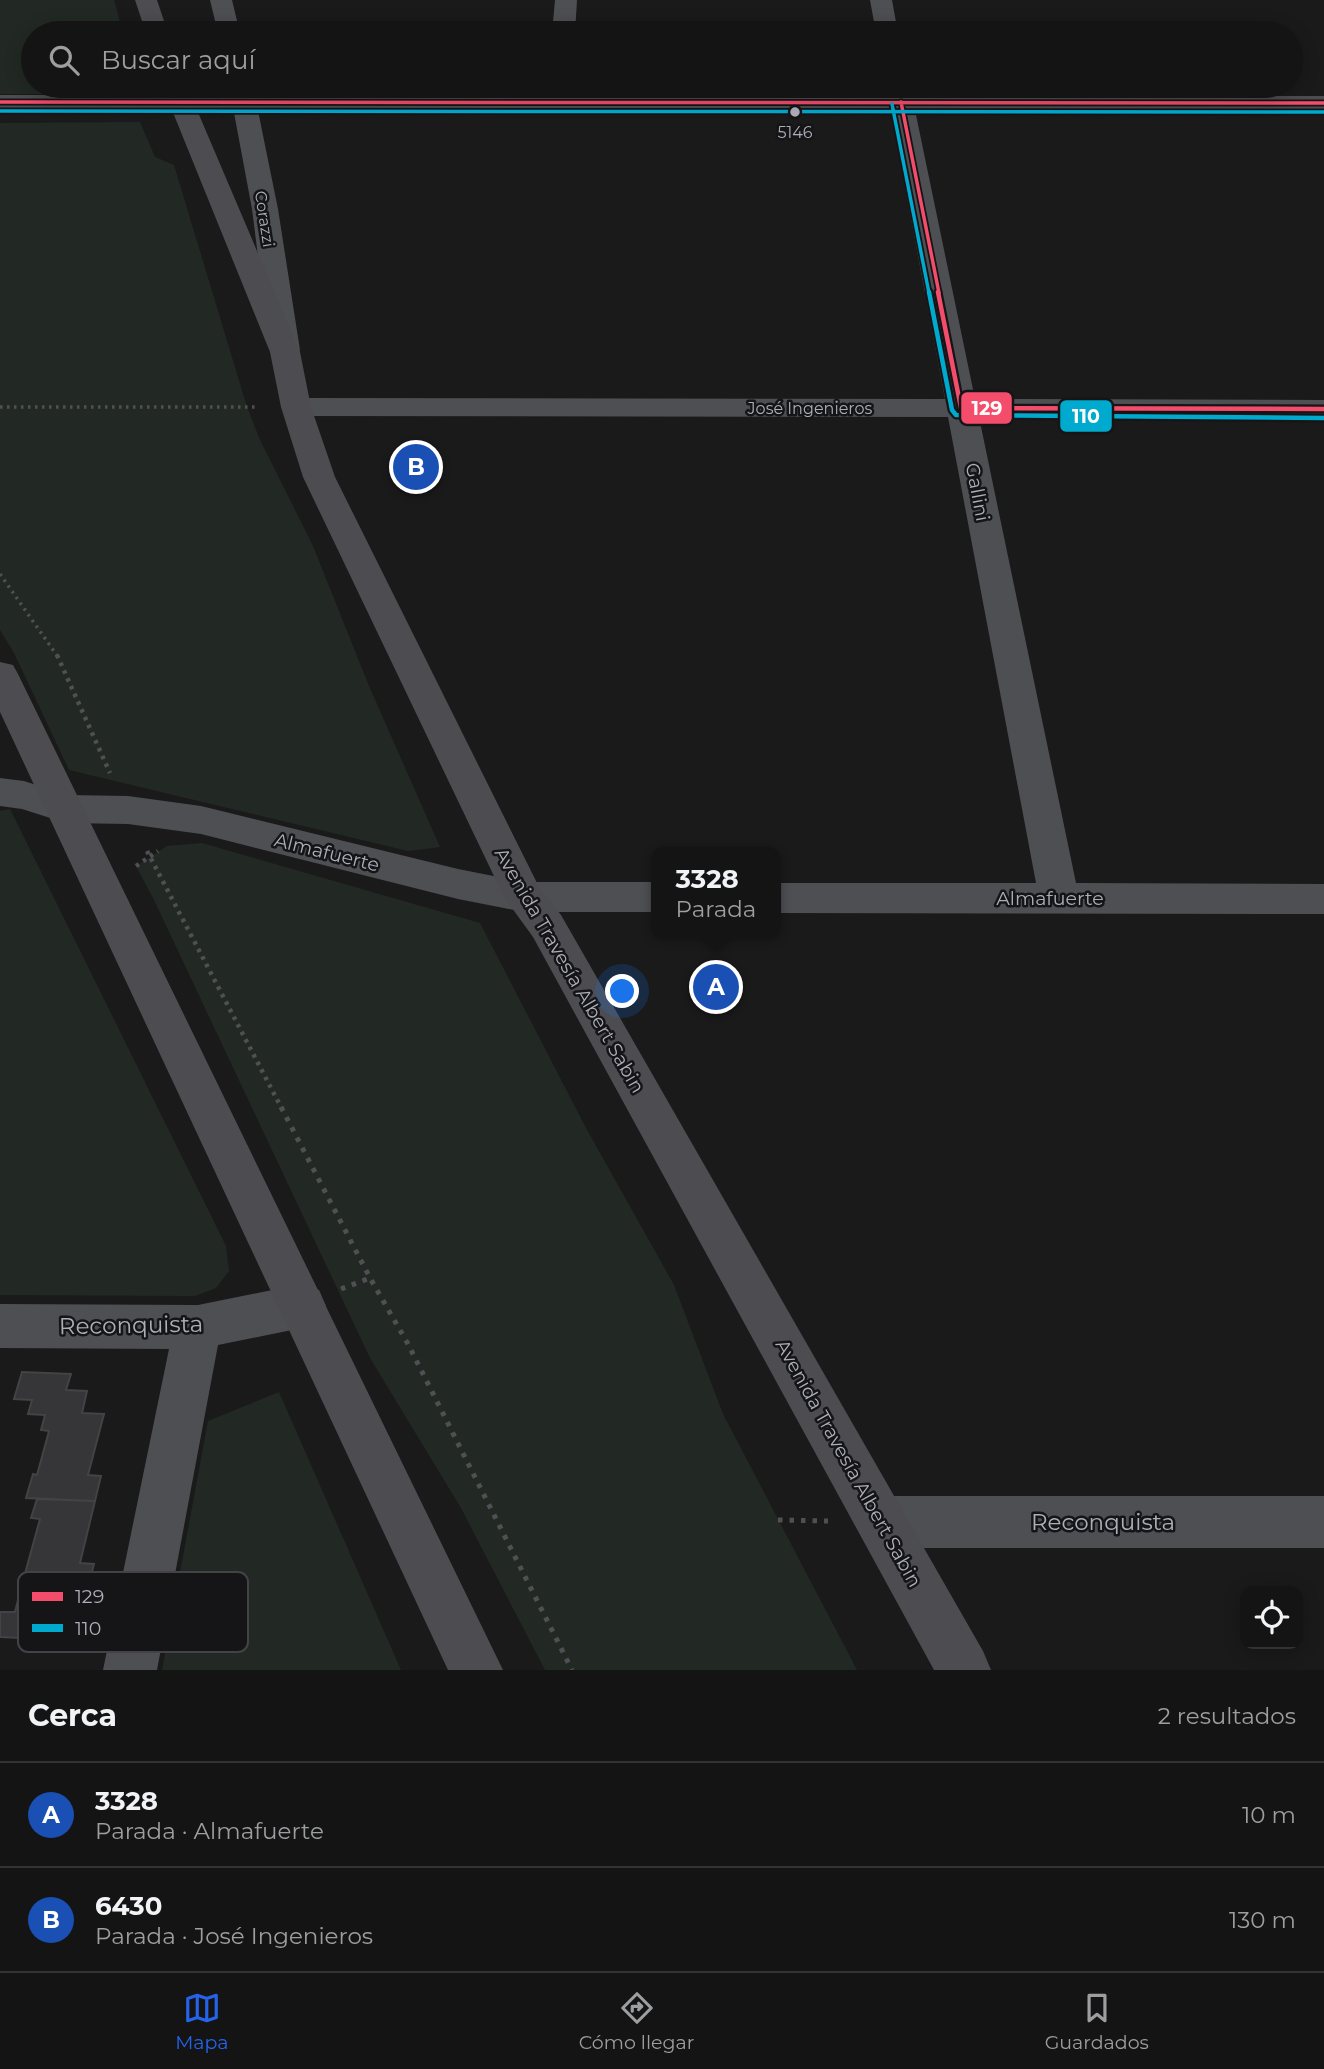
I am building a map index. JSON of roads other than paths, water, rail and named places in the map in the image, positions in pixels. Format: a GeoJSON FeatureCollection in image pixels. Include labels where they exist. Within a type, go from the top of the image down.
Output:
{"type":"FeatureCollection","features":[{"type":"Feature","properties":{"kind":"main road"},"geometry":{"type":"LineString","coordinates":[[146,0],[153,21]]}},
{"type":"Feature","properties":{"kind":"main road"},"geometry":{"type":"LineString","coordinates":[[0,102],[89,98]]}},
{"type":"Feature","properties":{"kind":"main road","name":"Avenida Travesía Albert Sabin"},"geometry":{"type":"LineString","coordinates":[[180,98],[285,352],[296,407],[318,477],[524,897],[554,939],[964,1670]]}},
{"type":"Feature","properties":{"kind":"main road"},"geometry":{"type":"LineString","coordinates":[[1088,98],[1324,103]]}},
{"type":"Feature","properties":{"kind":"main road"},"geometry":{"type":"LineString","coordinates":[[0,674],[476,1670]]}},
{"type":"Feature","properties":{"kind":"street"},"geometry":{"type":"LineString","coordinates":[[221,0],[226,21]]}},
{"type":"Feature","properties":{"kind":"street"},"geometry":{"type":"LineString","coordinates":[[565,21],[566,0]]}},
{"type":"Feature","properties":{"kind":"street"},"geometry":{"type":"LineString","coordinates":[[881,0],[885,21]]}},
{"type":"Feature","properties":{"kind":"street","name":"Corazzi"},"geometry":{"type":"LineString","coordinates":[[244,98],[265,209],[285,352]]}},
{"type":"Feature","properties":{"kind":"street","name":"Gallini"},"geometry":{"type":"LineString","coordinates":[[900,98],[1059,898]]}},
{"type":"Feature","properties":{"kind":"street","name":"José Ingenieros"},"geometry":{"type":"LineString","coordinates":[[296,407],[1324,409]]}},
{"type":"Feature","properties":{"kind":"street","name":"Almafuerte"},"geometry":{"type":"LineString","coordinates":[[0,792],[24,795],[66,809],[128,810],[201,821],[457,884],[524,897],[651,897]]}},
{"type":"Feature","properties":{"kind":"street","name":"Almafuerte"},"geometry":{"type":"LineString","coordinates":[[781,898],[1324,899]]}},
{"type":"Feature","properties":{"kind":"street","name":"Reconquista"},"geometry":{"type":"LineString","coordinates":[[0,1326],[198,1327],[302,1306]]}},
{"type":"Feature","properties":{"kind":"street"},"geometry":{"type":"LineString","coordinates":[[149,1572],[198,1327]]}},
{"type":"Feature","properties":{"kind":"street","name":"Reconquista"},"geometry":{"type":"LineString","coordinates":[[881,1522],[1324,1522]]}},
{"type":"Feature","properties":{"kind":"street"},"geometry":{"type":"LineString","coordinates":[[130,1670],[134,1652]]}},
{"type":"Feature","properties":{"kind":"place","name":"5146"},"geometry":{"type":"Point","coordinates":[795,112]}},
{"type":"Feature","properties":{"kind":"place","name":"6430"},"geometry":{"type":"Point","coordinates":[416,467]}},
{"type":"Feature","properties":{"kind":"place","name":"3328"},"geometry":{"type":"Point","coordinates":[716,987]}}]}
